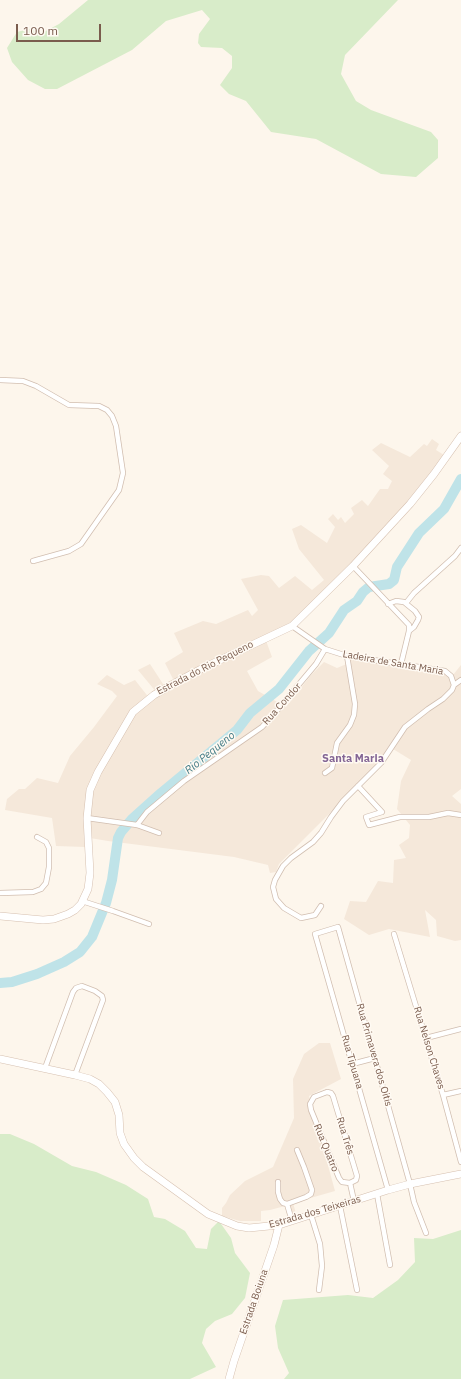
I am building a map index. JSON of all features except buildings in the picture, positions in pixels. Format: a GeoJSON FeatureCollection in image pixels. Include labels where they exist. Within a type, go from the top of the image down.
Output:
{"type":"FeatureCollection","features":[{"type":"Feature","properties":{"kind":"street"},"geometry":{"type":"LineString","coordinates":[[0,380],[23,381],[36,386],[69,405],[99,406],[107,410],[112,416],[116,426],[123,473],[120,490],[81,544],[69,551],[33,561]]}},
{"type":"Feature","properties":{"kind":"street","name":"Estrada do Rio Pequeno"},"geometry":{"type":"LineString","coordinates":[[0,916],[43,920],[54,919],[75,910],[82,901],[88,889],[90,872],[88,818],[90,790],[98,772],[133,712],[160,692],[203,668],[292,626],[353,566],[410,504],[461,436]]}},
{"type":"Feature","properties":{"kind":"street"},"geometry":{"type":"LineString","coordinates":[[406,603],[414,593],[455,556],[461,548]]}},
{"type":"Feature","properties":{"kind":"street"},"geometry":{"type":"LineString","coordinates":[[353,566],[408,623],[410,631],[401,664]]}},
{"type":"Feature","properties":{"kind":"street"},"geometry":{"type":"LineString","coordinates":[[388,604],[396,601],[406,603],[415,611],[418,617],[416,625],[410,631]]}},
{"type":"Feature","properties":{"kind":"street","name":"Ladeira de Santa Maria"},"geometry":{"type":"LineString","coordinates":[[292,626],[323,648],[347,656],[445,671],[451,676],[454,685]]}},
{"type":"Feature","properties":{"kind":"street","name":"Rua Condor"},"geometry":{"type":"LineString","coordinates":[[135,825],[147,812],[184,781],[262,727],[316,664],[323,648]]}},
{"type":"Feature","properties":{"kind":"street"},"geometry":{"type":"LineString","coordinates":[[325,773],[332,768],[337,743],[350,725],[354,715],[355,704],[347,656]]}},
{"type":"Feature","properties":{"kind":"street"},"geometry":{"type":"LineString","coordinates":[[321,906],[315,915],[301,918],[284,908],[276,899],[273,886],[283,866],[321,834],[331,817],[358,786],[381,763],[405,727],[443,699],[452,690],[454,685],[461,680]]}},
{"type":"Feature","properties":{"kind":"street"},"geometry":{"type":"LineString","coordinates":[[358,786],[382,812],[366,817],[368,825],[400,817],[429,817],[448,813],[461,815]]}},
{"type":"Feature","properties":{"kind":"street"},"geometry":{"type":"LineString","coordinates":[[88,818],[124,822],[159,833]]}},
{"type":"Feature","properties":{"kind":"street"},"geometry":{"type":"LineString","coordinates":[[0,893],[33,892],[41,889],[46,883],[49,867],[49,848],[46,842],[37,837]]}},
{"type":"Feature","properties":{"kind":"street"},"geometry":{"type":"LineString","coordinates":[[82,901],[149,924]]}},
{"type":"Feature","properties":{"kind":"street","name":"Rua Primavera dos Oitis"},"geometry":{"type":"LineString","coordinates":[[315,934],[338,927],[414,1202],[426,1233]]}},
{"type":"Feature","properties":{"kind":"street","name":"Rua Tipuana"},"geometry":{"type":"LineString","coordinates":[[315,934],[388,1190]]}},
{"type":"Feature","properties":{"kind":"street","name":"Rua Nelson Chaves"},"geometry":{"type":"LineString","coordinates":[[394,934],[444,1095],[461,1162]]}},
{"type":"Feature","properties":{"kind":"street"},"geometry":{"type":"LineString","coordinates":[[45,1068],[73,992],[76,988],[82,986],[95,991],[102,996],[103,1000],[75,1075]]}},
{"type":"Feature","properties":{"kind":"street"},"geometry":{"type":"LineString","coordinates":[[426,1038],[461,1029]]}},
{"type":"Feature","properties":{"kind":"street"},"geometry":{"type":"LineString","coordinates":[[352,1064],[375,1058]]}},
{"type":"Feature","properties":{"kind":"street","name":"Estrada dos Teixeiras"},"geometry":{"type":"LineString","coordinates":[[0,1059],[75,1075],[90,1079],[99,1084],[115,1102],[119,1115],[120,1133],[124,1144],[143,1168],[208,1214],[237,1226],[250,1228],[278,1225],[388,1190],[461,1174]]}},
{"type":"Feature","properties":{"kind":"street"},"geometry":{"type":"LineString","coordinates":[[444,1095],[461,1091]]}},
{"type":"Feature","properties":{"kind":"street","name":"Rua Três"},"geometry":{"type":"LineString","coordinates":[[311,1110],[310,1104],[314,1097],[327,1092],[331,1093],[358,1176],[356,1180],[348,1183]]}},
{"type":"Feature","properties":{"kind":"street","name":"Rua Quatro"},"geometry":{"type":"LineString","coordinates":[[311,1110],[338,1178],[342,1182],[348,1183]]}},
{"type":"Feature","properties":{"kind":"street"},"geometry":{"type":"LineString","coordinates":[[278,1182],[278,1192],[280,1200],[283,1203],[287,1204],[311,1194],[312,1190],[297,1150]]}},
{"type":"Feature","properties":{"kind":"street"},"geometry":{"type":"LineString","coordinates":[[348,1183],[354,1201]]}},
{"type":"Feature","properties":{"kind":"street"},"geometry":{"type":"LineString","coordinates":[[377,1194],[390,1265]]}},
{"type":"Feature","properties":{"kind":"street"},"geometry":{"type":"LineString","coordinates":[[287,1204],[292,1220]]}},
{"type":"Feature","properties":{"kind":"street"},"geometry":{"type":"LineString","coordinates":[[340,1206],[357,1290]]}},
{"type":"Feature","properties":{"kind":"street"},"geometry":{"type":"LineString","coordinates":[[311,1215],[320,1244],[322,1266],[319,1290]]}},
{"type":"Feature","properties":{"kind":"street","name":"Estrada Boiuna"},"geometry":{"type":"LineString","coordinates":[[229,1379],[274,1245],[278,1225]]}},
{"type":"Feature","properties":{"kind":"shaded area","name":"Santa Maria"},"geometry":{"type":"Polygon","coordinates":[[[432,439],[439,444],[436,450],[444,455],[416,494],[386,528],[293,622],[265,638],[272,657],[247,671],[258,691],[286,707],[311,675],[324,662],[337,668],[349,663],[350,658],[416,671],[453,675],[461,665],[461,789],[452,796],[461,804],[461,940],[455,941],[437,936],[436,920],[425,910],[430,937],[389,929],[369,935],[344,919],[350,901],[366,902],[378,881],[393,883],[394,860],[406,858],[399,845],[409,838],[410,825],[397,809],[401,781],[411,760],[393,749],[279,864],[276,872],[270,873],[268,865],[234,857],[84,837],[85,847],[56,846],[52,818],[5,810],[7,799],[19,789],[25,789],[37,778],[58,783],[70,756],[117,696],[112,691],[97,684],[107,675],[124,685],[135,680],[150,699],[157,693],[138,670],[150,664],[165,687],[174,681],[165,663],[183,652],[174,633],[203,621],[216,624],[248,610],[252,616],[258,610],[241,579],[261,575],[269,576],[279,588],[295,576],[312,590],[324,580],[299,549],[292,529],[301,525],[327,543],[335,527],[328,519],[333,514],[338,520],[341,517],[345,523],[354,514],[351,508],[362,500],[368,506],[380,489],[388,489],[392,481],[383,474],[389,466],[372,450],[381,443],[410,457],[424,444],[427,446],[432,439]]]}},
{"type":"Feature","properties":{"kind":"shaded area"},"geometry":{"type":"Polygon","coordinates":[[[319,1043],[330,1043],[341,1079],[309,1096],[335,1191],[293,1203],[297,1217],[288,1219],[285,1206],[261,1211],[261,1221],[240,1221],[222,1216],[222,1208],[230,1195],[245,1181],[273,1167],[294,1118],[293,1079],[304,1054],[319,1043]]]}},
{"type":"Feature","properties":{"kind":"green space"},"geometry":{"type":"Polygon","coordinates":[[[88,0],[398,0],[345,55],[341,74],[356,101],[371,110],[431,132],[438,140],[438,158],[416,177],[381,174],[316,139],[271,132],[246,101],[229,94],[220,85],[232,68],[232,56],[222,48],[201,47],[198,43],[199,34],[210,19],[202,10],[166,21],[132,50],[57,89],[45,89],[28,80],[12,62],[7,48],[17,32],[29,29],[42,33],[59,24],[88,0]]]}},
{"type":"Feature","properties":{"kind":"green space"},"geometry":{"type":"Polygon","coordinates":[[[0,1134],[10,1134],[34,1144],[72,1166],[96,1172],[126,1185],[148,1199],[154,1217],[165,1219],[185,1231],[196,1248],[207,1249],[211,1229],[219,1221],[231,1238],[235,1253],[250,1273],[245,1298],[232,1314],[215,1321],[206,1329],[202,1343],[216,1367],[190,1379],[0,1379],[0,1134]]]}},
{"type":"Feature","properties":{"kind":"green space"},"geometry":{"type":"Polygon","coordinates":[[[461,1230],[461,1379],[284,1379],[289,1373],[278,1348],[275,1326],[283,1300],[348,1295],[373,1298],[398,1280],[415,1262],[414,1238],[433,1239],[461,1230]]]}},
{"type":"Feature","properties":{"kind":"waterway","name":"Rio Pequeno"},"geometry":{"type":"LineString","coordinates":[[0,983],[12,982],[37,974],[64,962],[80,952],[92,937],[106,903],[112,880],[118,838],[121,832],[132,819],[237,730],[250,713],[279,689],[309,651],[329,633],[344,610],[357,601],[363,592],[369,587],[389,584],[394,580],[397,567],[419,533],[444,509],[461,479]]}},
{"type":"Feature","properties":{"kind":"district","name":"Santa Maria"},"geometry":{"type":"Point","coordinates":[353,759]}}]}
